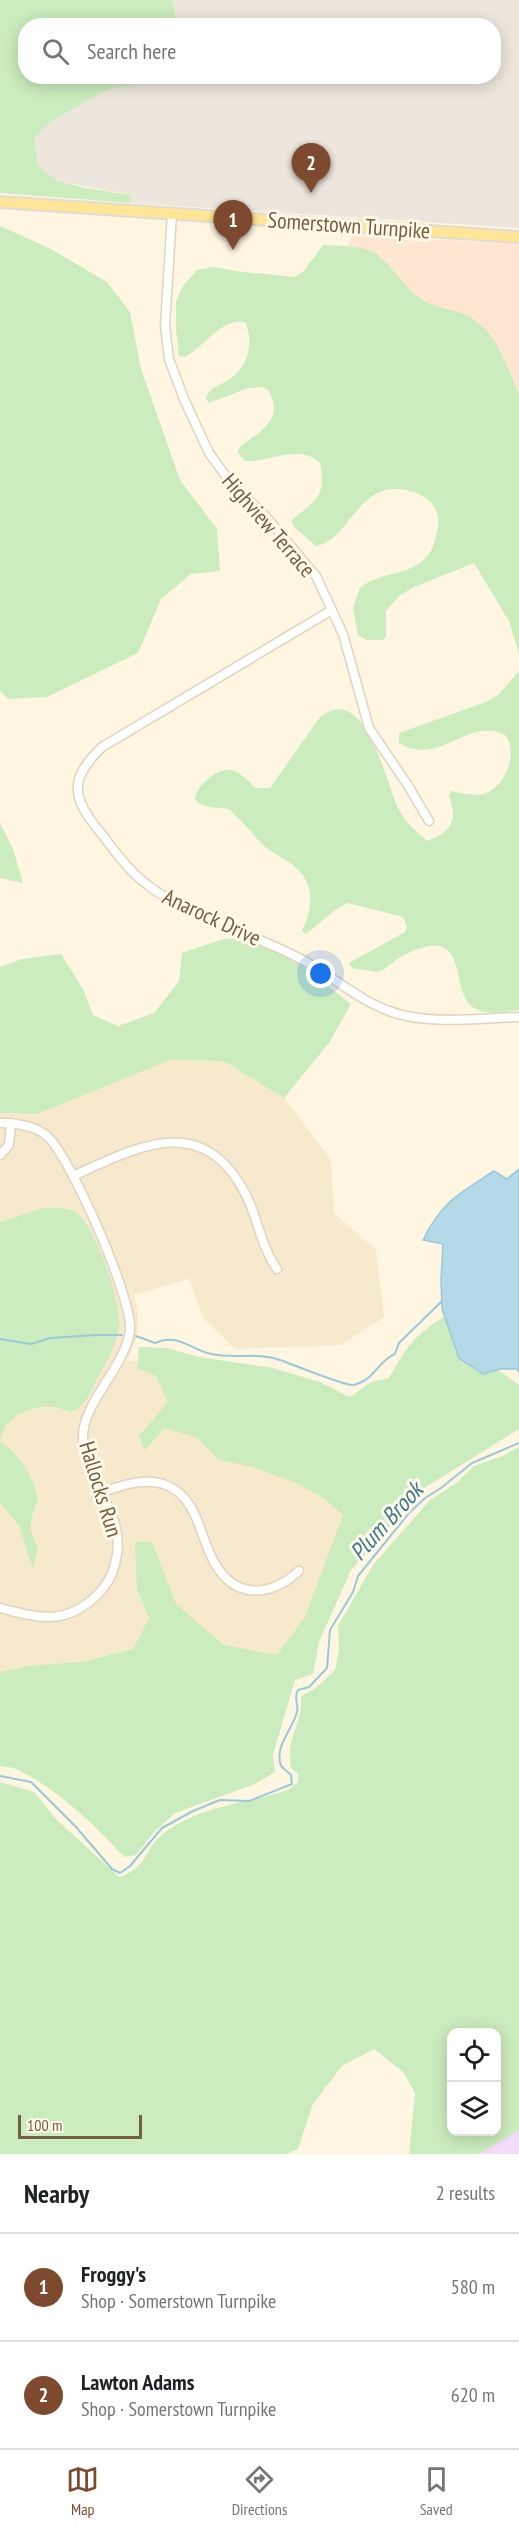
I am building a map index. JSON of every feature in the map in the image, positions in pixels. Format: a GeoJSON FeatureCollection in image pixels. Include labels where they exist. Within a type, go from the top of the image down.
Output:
{"type":"FeatureCollection","features":[{"type":"Feature","properties":{"kind":"main road","name":"Somerstown Turnpike"},"geometry":{"type":"LineString","coordinates":[[0,202],[519,237]]}},
{"type":"Feature","properties":{"kind":"street","name":"Highview Terrace"},"geometry":{"type":"LineString","coordinates":[[172,214],[165,326],[169,359],[184,399],[209,453],[228,479],[267,518],[316,576],[343,633],[369,728],[429,821]]}},
{"type":"Feature","properties":{"kind":"street","name":"Anarock Drive"},"geometry":{"type":"LineString","coordinates":[[332,610],[102,747],[86,762],[76,781],[82,805],[123,864],[149,886],[183,906],[298,957],[366,999],[393,1012],[423,1018],[519,1017]]}},
{"type":"Feature","properties":{"kind":"street","name":"Hallocks Run"},"geometry":{"type":"LineString","coordinates":[[0,1123],[31,1126],[48,1137],[57,1147],[73,1176],[119,1278],[130,1323],[127,1342],[97,1399],[83,1432],[89,1461],[115,1521],[118,1545],[115,1567],[103,1589],[82,1608],[59,1616],[38,1618],[0,1608]]}},
{"type":"Feature","properties":{"kind":"street"},"geometry":{"type":"LineString","coordinates":[[0,1155],[9,1145],[11,1123]]}},
{"type":"Feature","properties":{"kind":"street"},"geometry":{"type":"LineString","coordinates":[[73,1176],[145,1145],[172,1141],[199,1148],[213,1155],[237,1179],[251,1206],[265,1250],[277,1269]]}},
{"type":"Feature","properties":{"kind":"street"},"geometry":{"type":"LineString","coordinates":[[103,1492],[133,1483],[146,1482],[174,1489],[187,1501],[213,1561],[225,1576],[238,1586],[257,1592],[266,1590],[285,1583],[299,1571]]}},
{"type":"Feature","properties":{"kind":"shaded area"},"geometry":{"type":"Polygon","coordinates":[[[172,0],[519,0],[519,228],[130,203],[131,195],[57,181],[38,165],[34,139],[53,120],[109,89],[140,84],[501,84],[501,18],[176,18],[172,0]]]}},
{"type":"Feature","properties":{"kind":"shaded area"},"geometry":{"type":"Polygon","coordinates":[[[351,235],[519,244],[519,394],[497,346],[483,327],[471,317],[436,307],[422,300],[395,275],[379,255],[349,247],[351,235]]]}},
{"type":"Feature","properties":{"kind":"shaded area"},"geometry":{"type":"Polygon","coordinates":[[[169,1060],[224,1061],[284,1098],[331,1160],[334,1213],[376,1250],[384,1317],[341,1345],[235,1349],[203,1318],[189,1279],[134,1295],[138,1313],[137,1337],[127,1360],[193,1372],[252,1411],[297,1483],[359,1482],[279,1683],[145,1646],[0,1685],[0,1113],[37,1114],[169,1060]]]}},
{"type":"Feature","properties":{"kind":"shaded area"},"geometry":{"type":"Polygon","coordinates":[[[519,2114],[519,2154],[455,2154],[489,2136],[501,2136],[501,2128],[519,2114]]]}},
{"type":"Feature","properties":{"kind":"green space"},"geometry":{"type":"Polygon","coordinates":[[[0,0],[172,0],[176,18],[18,18],[18,84],[140,84],[109,89],[53,120],[34,139],[38,165],[57,181],[131,195],[130,203],[0,193],[0,0]]]}},
{"type":"Feature","properties":{"kind":"green space"},"geometry":{"type":"Polygon","coordinates":[[[0,226],[49,248],[107,282],[130,312],[141,369],[180,480],[217,529],[220,571],[191,574],[161,599],[138,653],[47,697],[8,699],[0,691],[0,226]]]}},
{"type":"Feature","properties":{"kind":"green space"},"geometry":{"type":"Polygon","coordinates":[[[323,245],[358,247],[377,254],[423,300],[464,314],[479,324],[494,341],[505,362],[519,394],[519,654],[509,621],[474,563],[412,588],[399,596],[386,611],[386,637],[383,640],[367,640],[358,635],[353,608],[360,588],[381,577],[404,571],[424,560],[431,550],[438,528],[438,517],[433,505],[423,496],[410,491],[393,489],[379,492],[367,500],[338,533],[328,541],[316,546],[293,526],[292,520],[313,502],[320,491],[322,475],[320,463],[312,457],[294,454],[245,461],[238,453],[239,448],[261,430],[272,417],[273,401],[268,390],[263,387],[248,388],[209,403],[206,398],[213,388],[237,373],[246,360],[249,337],[245,322],[228,324],[192,353],[185,357],[179,356],[176,301],[183,286],[197,270],[213,267],[295,277],[304,271],[323,245]]]}},
{"type":"Feature","properties":{"kind":"green space"},"geometry":{"type":"Polygon","coordinates":[[[519,671],[519,1010],[490,1013],[474,1008],[467,1001],[454,960],[442,947],[430,946],[417,949],[377,972],[352,968],[349,963],[405,932],[407,927],[403,917],[347,903],[306,934],[302,931],[308,915],[310,897],[302,874],[264,846],[229,809],[208,807],[198,803],[195,799],[208,778],[226,770],[238,773],[255,788],[270,788],[320,717],[336,709],[350,712],[362,724],[372,740],[399,810],[408,823],[427,841],[442,833],[451,824],[453,812],[449,796],[451,791],[484,794],[499,784],[508,768],[511,750],[509,742],[505,735],[492,731],[479,731],[440,746],[413,749],[399,743],[399,733],[486,702],[499,694],[519,671]]]}},
{"type":"Feature","properties":{"kind":"green space"},"geometry":{"type":"Polygon","coordinates":[[[0,823],[13,849],[23,883],[0,878],[0,823]]]}},
{"type":"Feature","properties":{"kind":"green space"},"geometry":{"type":"Polygon","coordinates":[[[245,938],[300,964],[351,1004],[329,1043],[284,1098],[224,1061],[170,1060],[37,1114],[0,1113],[0,967],[22,959],[61,954],[83,989],[93,1015],[118,1026],[154,1013],[179,981],[182,953],[224,939],[245,938]]]}},
{"type":"Feature","properties":{"kind":"green space"},"geometry":{"type":"Polygon","coordinates":[[[43,1208],[74,1211],[85,1222],[100,1250],[112,1284],[119,1315],[118,1333],[107,1362],[83,1404],[70,1412],[46,1407],[21,1413],[8,1423],[0,1440],[0,1222],[43,1208]]]}},
{"type":"Feature","properties":{"kind":"green space"},"geometry":{"type":"Polygon","coordinates":[[[446,1316],[494,1367],[519,1385],[519,1429],[413,1495],[384,1534],[351,1570],[319,1642],[313,1674],[295,1680],[273,1755],[275,1772],[255,1784],[175,1813],[154,1832],[136,1855],[124,1857],[61,1797],[16,1769],[0,1766],[0,1672],[27,1666],[82,1662],[133,1649],[149,1618],[137,1590],[135,1542],[152,1542],[176,1604],[224,1645],[277,1655],[305,1617],[343,1515],[325,1499],[295,1482],[249,1466],[219,1460],[197,1438],[165,1428],[145,1450],[139,1436],[168,1402],[156,1376],[137,1368],[139,1347],[167,1348],[199,1357],[273,1368],[320,1382],[350,1397],[371,1382],[389,1378],[412,1342],[435,1322],[446,1316]]]}},
{"type":"Feature","properties":{"kind":"green space"},"geometry":{"type":"Polygon","coordinates":[[[0,1441],[25,1466],[38,1499],[30,1529],[38,1549],[33,1569],[19,1526],[0,1502],[0,1441]]]}},
{"type":"Feature","properties":{"kind":"green space"},"geometry":{"type":"Polygon","coordinates":[[[519,1447],[519,2130],[479,2154],[409,2154],[415,2093],[403,2072],[374,2049],[342,2066],[313,2104],[298,2149],[287,2154],[0,2154],[0,1782],[34,1792],[56,1819],[119,1877],[136,1868],[163,1834],[192,1817],[224,1806],[288,1790],[298,1782],[298,1774],[291,1768],[290,1748],[301,1706],[301,1696],[316,1688],[335,1670],[339,1649],[338,1626],[373,1565],[430,1500],[455,1484],[474,1466],[519,1447]]]}},
{"type":"Feature","properties":{"kind":"water"},"geometry":{"type":"Polygon","coordinates":[[[519,1169],[519,1372],[517,1369],[500,1369],[483,1374],[459,1358],[442,1309],[443,1244],[423,1240],[437,1216],[461,1193],[494,1171],[507,1179],[519,1169]]]}},
{"type":"Feature","properties":{"kind":"waterway"},"geometry":{"type":"LineString","coordinates":[[136,1336],[155,1343],[163,1340],[177,1341],[211,1354],[272,1358],[353,1385],[367,1379],[384,1361],[395,1354],[399,1343],[441,1302]]}},
{"type":"Feature","properties":{"kind":"waterway"},"geometry":{"type":"LineString","coordinates":[[0,1339],[31,1344],[50,1338],[122,1335]]}},
{"type":"Feature","properties":{"kind":"waterway","name":"Plum Brook"},"geometry":{"type":"LineString","coordinates":[[0,1776],[31,1782],[76,1827],[112,1869],[120,1873],[130,1866],[162,1828],[193,1811],[220,1800],[249,1801],[292,1784],[291,1775],[281,1766],[279,1759],[282,1745],[297,1712],[297,1693],[298,1690],[309,1687],[327,1668],[330,1630],[353,1592],[358,1576],[409,1513],[425,1498],[472,1463],[519,1443]]}},
{"type":"Feature","properties":{"kind":"place","name":"Lawton Adams"},"geometry":{"type":"Point","coordinates":[311,193]}},
{"type":"Feature","properties":{"kind":"place","name":"Froggy's"},"geometry":{"type":"Point","coordinates":[233,250]}}]}
